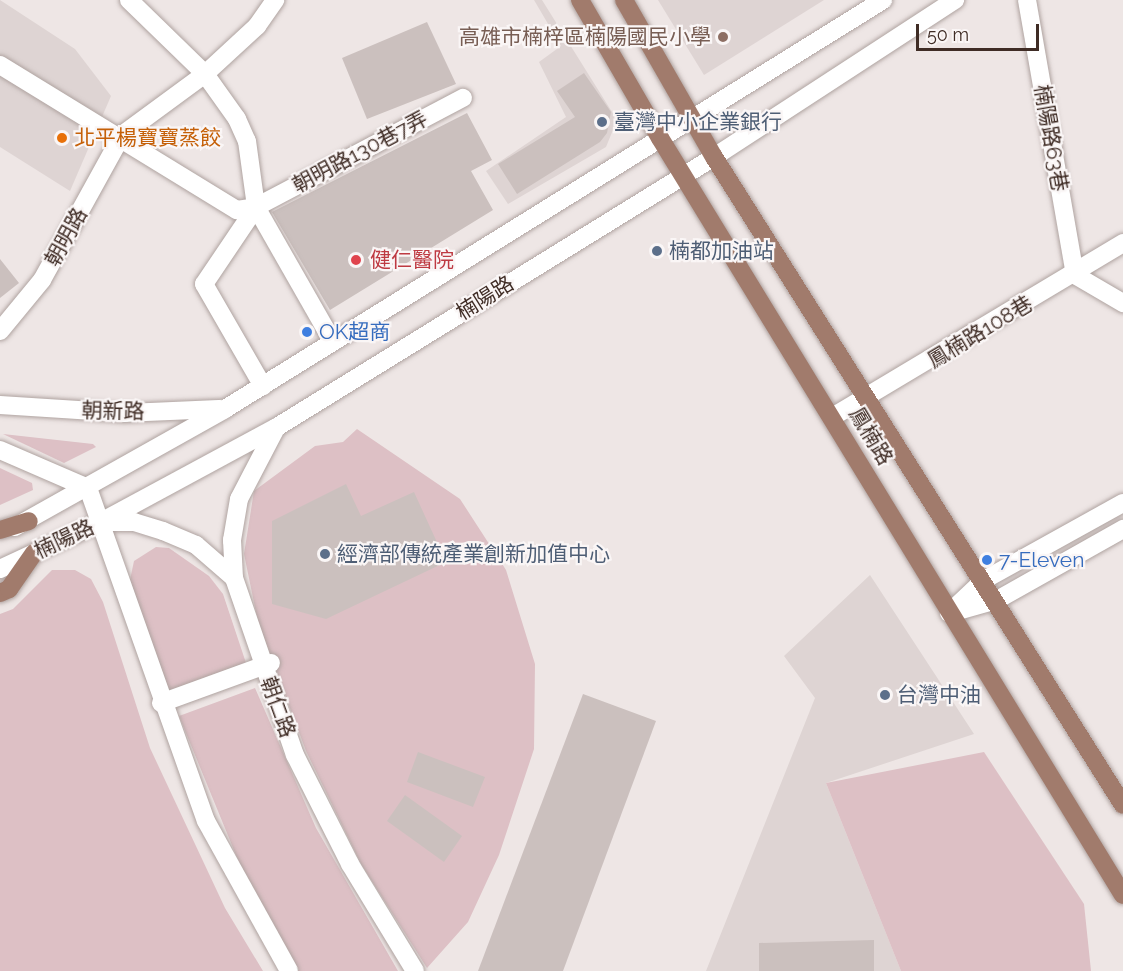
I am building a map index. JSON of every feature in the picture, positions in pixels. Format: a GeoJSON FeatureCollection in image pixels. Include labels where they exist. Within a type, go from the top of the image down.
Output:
{"type":"FeatureCollection","features":[{"type":"Feature","properties":{"kind":"main road","name":"鳳楠路"},"geometry":{"type":"LineString","coordinates":[[580,0],[660,138],[834,416],[950,614],[1123,895]]}},
{"type":"Feature","properties":{"kind":"main road","name":"鳳楠路"},"geometry":{"type":"LineString","coordinates":[[624,0],[714,158],[997,600],[1123,805]]}},
{"type":"Feature","properties":{"kind":"main road"},"geometry":{"type":"LineString","coordinates":[[0,532],[29,521]]}},
{"type":"Feature","properties":{"kind":"main road"},"geometry":{"type":"LineString","coordinates":[[0,593],[9,589],[34,553]]}},
{"type":"Feature","properties":{"kind":"street"},"geometry":{"type":"LineString","coordinates":[[129,0],[205,74],[237,119],[247,141],[256,207],[333,342]]}},
{"type":"Feature","properties":{"kind":"street","name":"朝明路"},"geometry":{"type":"LineString","coordinates":[[0,331],[42,280],[122,135],[205,74],[257,26],[274,0]]}},
{"type":"Feature","properties":{"kind":"street","name":"楠陽路"},"geometry":{"type":"LineString","coordinates":[[29,521],[263,386],[883,0]]}},
{"type":"Feature","properties":{"kind":"street","name":"楠陽路"},"geometry":{"type":"LineString","coordinates":[[0,569],[101,522],[277,427],[714,158],[954,0]]}},
{"type":"Feature","properties":{"kind":"street","name":"楠陽路63巷"},"geometry":{"type":"LineString","coordinates":[[1027,0],[1075,275]]}},
{"type":"Feature","properties":{"kind":"street"},"geometry":{"type":"LineString","coordinates":[[0,65],[122,135],[230,208],[256,207]]}},
{"type":"Feature","properties":{"kind":"street","name":"朝明路130巷7弄"},"geometry":{"type":"LineString","coordinates":[[256,207],[464,98]]}},
{"type":"Feature","properties":{"kind":"street"},"geometry":{"type":"LineString","coordinates":[[256,207],[206,280],[206,289],[263,386]]}},
{"type":"Feature","properties":{"kind":"street","name":"鳳楠路108巷"},"geometry":{"type":"LineString","coordinates":[[834,416],[868,399],[1075,275],[1123,243]]}},
{"type":"Feature","properties":{"kind":"street"},"geometry":{"type":"LineString","coordinates":[[1075,275],[1123,303]]}},
{"type":"Feature","properties":{"kind":"street","name":"朝新路"},"geometry":{"type":"LineString","coordinates":[[2,403],[125,413],[225,409]]}},
{"type":"Feature","properties":{"kind":"street","name":"朝仁路"},"geometry":{"type":"LineString","coordinates":[[277,427],[239,499],[232,540],[234,578],[267,664],[296,755],[325,814],[415,971]]}},
{"type":"Feature","properties":{"kind":"street"},"geometry":{"type":"LineString","coordinates":[[0,450],[88,488],[161,703],[206,821],[289,971]]}},
{"type":"Feature","properties":{"kind":"street"},"geometry":{"type":"LineString","coordinates":[[950,614],[984,580],[1123,503]]}},
{"type":"Feature","properties":{"kind":"street"},"geometry":{"type":"LineString","coordinates":[[101,522],[134,522],[163,531],[196,545],[234,578]]}},
{"type":"Feature","properties":{"kind":"street"},"geometry":{"type":"LineString","coordinates":[[950,614],[997,600],[1123,529]]}},
{"type":"Feature","properties":{"kind":"street"},"geometry":{"type":"LineString","coordinates":[[161,703],[267,664]]}},
{"type":"Feature","properties":{"kind":"shaded area"},"geometry":{"type":"Polygon","coordinates":[[[0,0],[75,49],[111,96],[70,191],[0,147],[0,0]]]}},
{"type":"Feature","properties":{"kind":"shaded area"},"geometry":{"type":"Polygon","coordinates":[[[534,0],[542,0],[617,120],[606,147],[508,204],[486,171],[566,117],[539,62],[561,46],[534,0]]]}},
{"type":"Feature","properties":{"kind":"shaded area","name":"高雄市楠梓區楠陽國民小學"},"geometry":{"type":"Polygon","coordinates":[[[658,0],[824,0],[704,75],[658,0]]]}},
{"type":"Feature","properties":{"kind":"shaded area","name":"經濟部傳統產業創新加值中心"},"geometry":{"type":"Polygon","coordinates":[[[357,429],[460,499],[506,570],[535,664],[534,749],[499,855],[468,922],[427,968],[361,864],[306,751],[258,622],[244,554],[254,491],[315,446],[343,442],[357,429]]]}},
{"type":"Feature","properties":{"kind":"shaded area"},"geometry":{"type":"Polygon","coordinates":[[[3,434],[93,444],[96,447],[64,463],[3,434]]]}},
{"type":"Feature","properties":{"kind":"shaded area"},"geometry":{"type":"Polygon","coordinates":[[[0,468],[32,483],[33,490],[0,505],[0,468]]]}},
{"type":"Feature","properties":{"kind":"shaded area"},"geometry":{"type":"Polygon","coordinates":[[[156,547],[169,548],[209,576],[223,594],[246,663],[169,691],[130,580],[134,561],[156,547]]]}},
{"type":"Feature","properties":{"kind":"shaded area"},"geometry":{"type":"Polygon","coordinates":[[[52,570],[75,570],[91,579],[103,602],[150,748],[225,908],[263,971],[0,971],[0,614],[13,609],[52,570]]]}},
{"type":"Feature","properties":{"kind":"shaded area"},"geometry":{"type":"Polygon","coordinates":[[[870,575],[974,734],[826,783],[901,971],[706,971],[815,698],[784,656],[870,575]]]}},
{"type":"Feature","properties":{"kind":"shaded area"},"geometry":{"type":"Polygon","coordinates":[[[255,688],[316,828],[398,971],[298,971],[245,877],[179,716],[255,688]]]}},
{"type":"Feature","properties":{"kind":"shaded area"},"geometry":{"type":"Polygon","coordinates":[[[984,752],[1084,904],[1091,971],[901,971],[826,783],[984,752]]]}},
{"type":"Feature","properties":{"kind":"building"},"geometry":{"type":"Polygon","coordinates":[[[427,22],[456,84],[367,119],[342,58],[427,22]]]}},
{"type":"Feature","properties":{"kind":"building"},"geometry":{"type":"Polygon","coordinates":[[[584,73],[611,112],[607,133],[600,142],[517,194],[498,164],[575,117],[557,91],[584,73]]]}},
{"type":"Feature","properties":{"kind":"building","name":"健仁醫院"},"geometry":{"type":"Polygon","coordinates":[[[467,113],[492,160],[471,171],[493,210],[330,310],[272,212],[467,113]]]}},
{"type":"Feature","properties":{"kind":"building"},"geometry":{"type":"Polygon","coordinates":[[[0,259],[19,283],[0,298],[0,259]]]}},
{"type":"Feature","properties":{"kind":"building","name":"經濟部傳統產業創新加值中心"},"geometry":{"type":"Polygon","coordinates":[[[346,484],[361,516],[414,492],[446,562],[326,619],[272,604],[272,521],[346,484]]]}},
{"type":"Feature","properties":{"kind":"building"},"geometry":{"type":"Polygon","coordinates":[[[583,694],[656,721],[563,971],[478,971],[583,694]]]}},
{"type":"Feature","properties":{"kind":"building"},"geometry":{"type":"Polygon","coordinates":[[[418,752],[485,777],[473,807],[407,782],[418,752]]]}},
{"type":"Feature","properties":{"kind":"building"},"geometry":{"type":"Polygon","coordinates":[[[405,795],[462,836],[444,862],[387,821],[405,795]]]}},
{"type":"Feature","properties":{"kind":"building"},"geometry":{"type":"Polygon","coordinates":[[[874,940],[874,971],[759,971],[759,943],[874,940]]]}},
{"type":"Feature","properties":{"kind":"place","name":"高雄市楠梓區楠陽國民小學"},"geometry":{"type":"Point","coordinates":[723,37]}},
{"type":"Feature","properties":{"kind":"place","name":"臺灣中小企業銀行"},"geometry":{"type":"Point","coordinates":[602,122]}},
{"type":"Feature","properties":{"kind":"place","name":"北平楊寶寶蒸餃"},"geometry":{"type":"Point","coordinates":[62,138]}},
{"type":"Feature","properties":{"kind":"place","name":"楠都加油站"},"geometry":{"type":"Point","coordinates":[657,251]}},
{"type":"Feature","properties":{"kind":"place","name":"健仁醫院"},"geometry":{"type":"Point","coordinates":[356,260]}},
{"type":"Feature","properties":{"kind":"place","name":"OK超商"},"geometry":{"type":"Point","coordinates":[307,332]}},
{"type":"Feature","properties":{"kind":"place","name":"經濟部傳統產業創新加值中心"},"geometry":{"type":"Point","coordinates":[325,554]}},
{"type":"Feature","properties":{"kind":"place","name":"7-Eleven"},"geometry":{"type":"Point","coordinates":[987,560]}},
{"type":"Feature","properties":{"kind":"place","name":"台灣中油"},"geometry":{"type":"Point","coordinates":[885,695]}}]}
